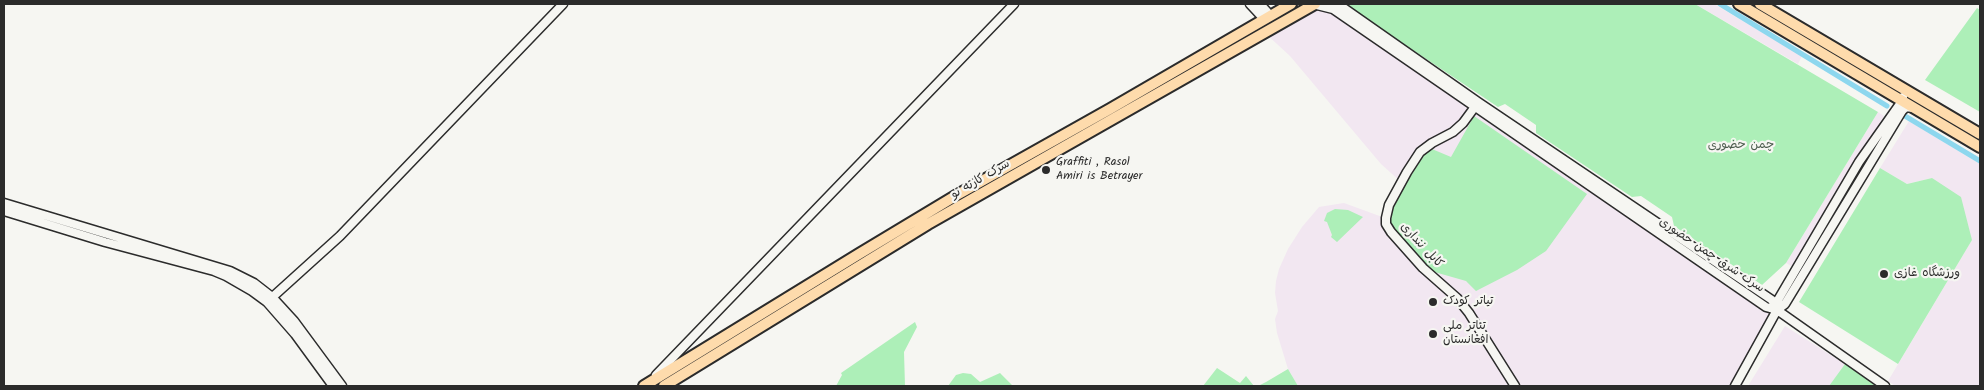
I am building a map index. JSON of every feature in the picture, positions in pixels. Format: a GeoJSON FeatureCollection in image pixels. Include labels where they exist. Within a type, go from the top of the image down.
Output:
{"type":"FeatureCollection","features":[{"type":"Feature","properties":{"kind":"highway","name":"سرک کارته نو"},"geometry":{"type":"LineString","coordinates":[[664,386],[678,371],[807,285],[957,195],[1118,105],[1292,4]]}},
{"type":"Feature","properties":{"kind":"highway","name":"سرک کارته نو"},"geometry":{"type":"LineString","coordinates":[[644,386],[678,371],[928,224],[1314,4]]}},
{"type":"Feature","properties":{"kind":"highway"},"geometry":{"type":"LineString","coordinates":[[1750,6],[1904,88],[1980,134]]}},
{"type":"Feature","properties":{"kind":"highway"},"geometry":{"type":"LineString","coordinates":[[1750,6],[1902,101],[1980,147]]}},
{"type":"Feature","properties":{"kind":"highway"},"geometry":{"type":"LineString","coordinates":[[1950,129],[1951,116]]}},
{"type":"Feature","properties":{"kind":"main road"},"geometry":{"type":"LineString","coordinates":[[270,300],[340,236],[563,4]]}},
{"type":"Feature","properties":{"kind":"main road"},"geometry":{"type":"LineString","coordinates":[[644,386],[667,365],[1014,4]]}},
{"type":"Feature","properties":{"kind":"main road"},"geometry":{"type":"LineString","coordinates":[[1250,4],[1267,18]]}},
{"type":"Feature","properties":{"kind":"main road"},"geometry":{"type":"LineString","coordinates":[[1260,4],[1267,18]]}},
{"type":"Feature","properties":{"kind":"main road","name":"سرک شرق چمن حضوری"},"geometry":{"type":"LineString","coordinates":[[1314,4],[1333,9],[1772,300],[1777,310],[1885,386]]}},
{"type":"Feature","properties":{"kind":"main road","name":"سرک شرق چمن حضوری"},"geometry":{"type":"LineString","coordinates":[[1338,4],[1476,105]]}},
{"type":"Feature","properties":{"kind":"main road"},"geometry":{"type":"LineString","coordinates":[[1735,386],[1777,310],[1778,300],[1859,162],[1902,101],[1904,88]]}},
{"type":"Feature","properties":{"kind":"main road","name":"کابل ننداری"},"geometry":{"type":"LineString","coordinates":[[1476,105],[1463,123],[1453,132],[1420,152],[1389,205],[1386,224],[1423,268],[1463,306],[1515,386]]}},
{"type":"Feature","properties":{"kind":"main road"},"geometry":{"type":"LineString","coordinates":[[1777,310],[1786,304],[1902,111],[1906,107],[1916,108]]}},
{"type":"Feature","properties":{"kind":"main road"},"geometry":{"type":"LineString","coordinates":[[4,204],[230,271],[254,283],[294,321],[342,386]]}},
{"type":"Feature","properties":{"kind":"main road"},"geometry":{"type":"LineString","coordinates":[[4,211],[105,242],[214,271],[270,300],[333,386]]}},
{"type":"Feature","properties":{"kind":"shaded area"},"geometry":{"type":"Polygon","coordinates":[[[1315,4],[1338,4],[1772,300],[1777,310],[1735,386],[1298,386],[1288,369],[1277,333],[1275,319],[1278,311],[1275,293],[1276,281],[1288,249],[1302,227],[1319,207],[1344,203],[1385,218],[1401,182],[1381,164],[1290,56],[1265,33],[1315,4]]]}},
{"type":"Feature","properties":{"kind":"shaded area"},"geometry":{"type":"Polygon","coordinates":[[[1695,4],[1714,4],[1802,56],[1798,64],[1695,4]]]}},
{"type":"Feature","properties":{"kind":"shaded area"},"geometry":{"type":"Polygon","coordinates":[[[1878,112],[1884,116],[1793,267],[1786,263],[1878,112]]]}},
{"type":"Feature","properties":{"kind":"shaded area"},"geometry":{"type":"Polygon","coordinates":[[[1909,121],[1980,164],[1980,386],[1895,386],[1888,381],[1972,240],[1932,178],[1907,184],[1880,168],[1909,121]]]}},
{"type":"Feature","properties":{"kind":"shaded area"},"geometry":{"type":"Polygon","coordinates":[[[1785,326],[1845,364],[1829,386],[1748,386],[1785,326]]]}},
{"type":"Feature","properties":{"kind":"green space","name":"چمن حضوری"},"geometry":{"type":"Polygon","coordinates":[[[1344,4],[1695,4],[1878,112],[1786,263],[1762,285],[1674,226],[1672,217],[1641,196],[1632,197],[1536,133],[1536,125],[1505,104],[1498,107],[1344,4]]]}},
{"type":"Feature","properties":{"kind":"green space"},"geometry":{"type":"Polygon","coordinates":[[[1977,8],[1980,10],[1980,112],[1925,80],[1977,8]]]}},
{"type":"Feature","properties":{"kind":"green space"},"geometry":{"type":"Polygon","coordinates":[[[1474,116],[1587,194],[1546,251],[1517,270],[1476,291],[1466,281],[1431,271],[1393,229],[1389,220],[1393,205],[1423,156],[1432,149],[1451,157],[1474,116]]]}},
{"type":"Feature","properties":{"kind":"green space","name":"ورزشگاه غازی"},"geometry":{"type":"Polygon","coordinates":[[[1880,168],[1907,184],[1932,178],[1961,197],[1972,240],[1898,364],[1799,302],[1880,168]]]}},
{"type":"Feature","properties":{"kind":"green space"},"geometry":{"type":"Polygon","coordinates":[[[1335,209],[1348,210],[1363,217],[1337,242],[1331,237],[1327,222],[1324,221],[1327,213],[1335,209]]]}},
{"type":"Feature","properties":{"kind":"green space"},"geometry":{"type":"Polygon","coordinates":[[[915,322],[917,327],[904,352],[905,386],[836,386],[842,375],[841,373],[915,322]]]}},
{"type":"Feature","properties":{"kind":"green space"},"geometry":{"type":"Polygon","coordinates":[[[1845,364],[1876,386],[1829,386],[1845,364]]]}},
{"type":"Feature","properties":{"kind":"green space"},"geometry":{"type":"Polygon","coordinates":[[[1217,368],[1240,383],[1246,376],[1254,386],[1203,386],[1217,368]]]}},
{"type":"Feature","properties":{"kind":"green space"},"geometry":{"type":"Polygon","coordinates":[[[1288,369],[1298,386],[1258,386],[1266,382],[1288,369]]]}},
{"type":"Feature","properties":{"kind":"green space"},"geometry":{"type":"Polygon","coordinates":[[[963,373],[971,374],[980,382],[1000,373],[1013,386],[948,386],[956,375],[963,373]]]}},
{"type":"Feature","properties":{"kind":"waterway"},"geometry":{"type":"LineString","coordinates":[[1720,4],[1887,106]]}},
{"type":"Feature","properties":{"kind":"waterway"},"geometry":{"type":"LineString","coordinates":[[1905,116],[1980,161]]}},
{"type":"Feature","properties":{"kind":"place","name":"Graffiti , Rasol Amiri is Betrayer"},"geometry":{"type":"Point","coordinates":[1046,170]}},
{"type":"Feature","properties":{"kind":"place","name":"ورزشگاه غازی"},"geometry":{"type":"Point","coordinates":[1884,274]}},
{"type":"Feature","properties":{"kind":"place","name":"تیاتر کودک"},"geometry":{"type":"Point","coordinates":[1433,302]}},
{"type":"Feature","properties":{"kind":"place","name":"تئاتر ملی افغانستان"},"geometry":{"type":"Point","coordinates":[1433,334]}}]}
